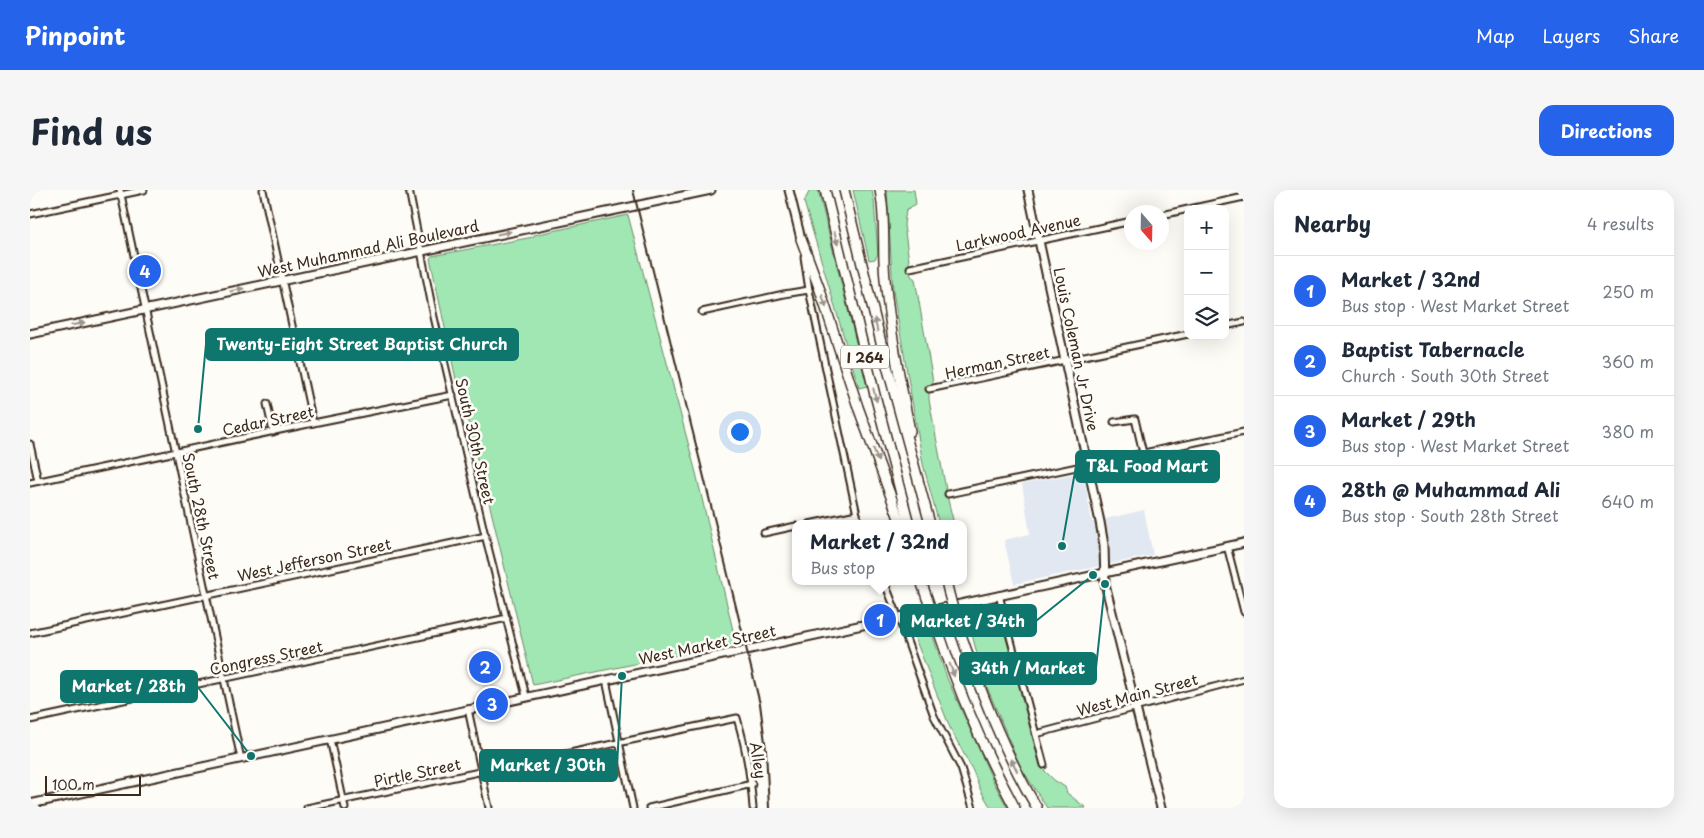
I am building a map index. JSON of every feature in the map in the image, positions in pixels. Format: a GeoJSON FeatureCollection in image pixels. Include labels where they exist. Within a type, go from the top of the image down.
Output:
{"type":"FeatureCollection","features":[{"type":"Feature","properties":{"kind":"highway","name":"I 264"},"geometry":{"type":"LineString","coordinates":[[825,190],[908,520]]}},
{"type":"Feature","properties":{"kind":"highway","name":"I 264"},"geometry":{"type":"LineString","coordinates":[[844,190],[883,351],[929,520]]}},
{"type":"Feature","properties":{"kind":"highway"},"geometry":{"type":"LineString","coordinates":[[881,191],[885,277],[889,313],[920,490]]}},
{"type":"Feature","properties":{"kind":"highway"},"geometry":{"type":"LineString","coordinates":[[801,239],[899,520]]}},
{"type":"Feature","properties":{"kind":"highway"},"geometry":{"type":"LineString","coordinates":[[923,585],[969,715],[1015,808]]}},
{"type":"Feature","properties":{"kind":"highway"},"geometry":{"type":"LineString","coordinates":[[947,585],[956,620],[990,714],[1005,748],[1037,808]]}},
{"type":"Feature","properties":{"kind":"street"},"geometry":{"type":"LineString","coordinates":[[30,214],[120,192],[144,190]]}},
{"type":"Feature","properties":{"kind":"street"},"geometry":{"type":"LineString","coordinates":[[263,190],[313,423]]}},
{"type":"Feature","properties":{"kind":"street","name":"South 30th Street"},"geometry":{"type":"LineString","coordinates":[[409,190],[434,317],[526,696]]}},
{"type":"Feature","properties":{"kind":"street","name":"West Muhammad Ali Boulevard"},"geometry":{"type":"LineString","coordinates":[[30,334],[711,190]]}},
{"type":"Feature","properties":{"kind":"street"},"geometry":{"type":"LineString","coordinates":[[789,190],[801,239],[809,290],[858,520]]}},
{"type":"Feature","properties":{"kind":"street","name":"Louis Coleman Jr Drive"},"geometry":{"type":"LineString","coordinates":[[1028,190],[1104,545],[1105,584],[1161,808]]}},
{"type":"Feature","properties":{"kind":"street","name":"South 28th Street"},"geometry":{"type":"LineString","coordinates":[[120,192],[241,758]]}},
{"type":"Feature","properties":{"kind":"street"},"geometry":{"type":"LineString","coordinates":[[1207,205],[1244,197]]}},
{"type":"Feature","properties":{"kind":"street"},"geometry":{"type":"LineString","coordinates":[[1169,213],[1184,210]]}},
{"type":"Feature","properties":{"kind":"street","name":"Larkwood Avenue"},"geometry":{"type":"LineString","coordinates":[[910,268],[1124,223]]}},
{"type":"Feature","properties":{"kind":"street"},"geometry":{"type":"LineString","coordinates":[[702,312],[809,290]]}},
{"type":"Feature","properties":{"kind":"street"},"geometry":{"type":"LineString","coordinates":[[1229,325],[1244,322]]}},
{"type":"Feature","properties":{"kind":"street","name":"Herman Street"},"geometry":{"type":"LineString","coordinates":[[929,389],[1184,335]]}},
{"type":"Feature","properties":{"kind":"street","name":"Cedar Street"},"geometry":{"type":"LineString","coordinates":[[30,483],[453,395]]}},
{"type":"Feature","properties":{"kind":"street"},"geometry":{"type":"LineString","coordinates":[[267,404],[273,432]]}},
{"type":"Feature","properties":{"kind":"street"},"geometry":{"type":"LineString","coordinates":[[1114,422],[1134,419],[1143,453]]}},
{"type":"Feature","properties":{"kind":"street"},"geometry":{"type":"LineString","coordinates":[[948,494],[1244,432]]}},
{"type":"Feature","properties":{"kind":"street"},"geometry":{"type":"LineString","coordinates":[[30,444],[38,481]]}},
{"type":"Feature","properties":{"kind":"street"},"geometry":{"type":"LineString","coordinates":[[828,520],[857,514]]}},
{"type":"Feature","properties":{"kind":"street"},"geometry":{"type":"LineString","coordinates":[[764,533],[792,527]]}},
{"type":"Feature","properties":{"kind":"street","name":"West Jefferson Street"},"geometry":{"type":"LineString","coordinates":[[30,632],[486,536]]}},
{"type":"Feature","properties":{"kind":"street","name":"West Market Street"},"geometry":{"type":"LineString","coordinates":[[30,804],[999,594],[1244,543]]}},
{"type":"Feature","properties":{"kind":"street"},"geometry":{"type":"LineString","coordinates":[[1227,546],[1244,612]]}},
{"type":"Feature","properties":{"kind":"street"},"geometry":{"type":"LineString","coordinates":[[886,585],[934,716],[961,768],[973,808]]}},
{"type":"Feature","properties":{"kind":"street"},"geometry":{"type":"LineString","coordinates":[[999,594],[1044,765]]}},
{"type":"Feature","properties":{"kind":"street","name":"Congress Street"},"geometry":{"type":"LineString","coordinates":[[30,720],[506,618]]}},
{"type":"Feature","properties":{"kind":"street","name":"West Main Street"},"geometry":{"type":"LineString","coordinates":[[1036,734],[1244,679]]}},
{"type":"Feature","properties":{"kind":"street"},"geometry":{"type":"LineString","coordinates":[[606,680],[633,808]]}},
{"type":"Feature","properties":{"kind":"street"},"geometry":{"type":"LineString","coordinates":[[468,709],[489,808]]}},
{"type":"Feature","properties":{"kind":"street","name":"Pirtle Street"},"geometry":{"type":"LineString","coordinates":[[307,808],[737,718]]}},
{"type":"Feature","properties":{"kind":"street","name":"Alley"},"geometry":{"type":"LineString","coordinates":[[737,718],[744,740],[752,784],[753,808]]}},
{"type":"Feature","properties":{"kind":"street"},"geometry":{"type":"LineString","coordinates":[[330,739],[346,808]]}},
{"type":"Feature","properties":{"kind":"street"},"geometry":{"type":"LineString","coordinates":[[649,808],[752,784]]}},
{"type":"Feature","properties":{"kind":"shaded area"},"geometry":{"type":"Polygon","coordinates":[[[1083,472],[1092,522],[1144,510],[1153,555],[1014,584],[1004,540],[1030,534],[1022,484],[1083,472]]]}},
{"type":"Feature","properties":{"kind":"green space"},"geometry":{"type":"Polygon","coordinates":[[[810,190],[818,190],[867,386],[859,388],[804,202],[810,190]]]}},
{"type":"Feature","properties":{"kind":"green space"},"geometry":{"type":"Polygon","coordinates":[[[853,190],[872,190],[878,254],[875,259],[869,260],[853,190]]]}},
{"type":"Feature","properties":{"kind":"green space"},"geometry":{"type":"Polygon","coordinates":[[[887,190],[914,190],[916,204],[906,210],[904,225],[911,276],[915,279],[933,382],[929,389],[929,400],[953,520],[938,520],[923,464],[893,291],[887,190]]]}},
{"type":"Feature","properties":{"kind":"green space"},"geometry":{"type":"Polygon","coordinates":[[[628,215],[696,473],[736,643],[533,685],[487,494],[460,389],[457,384],[430,258],[432,256],[533,237],[534,235],[628,215]]]}},
{"type":"Feature","properties":{"kind":"green space"},"geometry":{"type":"Polygon","coordinates":[[[996,603],[1043,769],[1054,780],[1065,787],[1067,793],[1086,808],[1047,808],[1020,766],[984,680],[966,612],[996,603]]]}},
{"type":"Feature","properties":{"kind":"green space"},"geometry":{"type":"Polygon","coordinates":[[[920,619],[928,622],[947,678],[994,783],[1008,808],[991,808],[950,728],[913,633],[914,622],[920,619]]]}},
{"type":"Feature","properties":{"kind":"railway"},"geometry":{"type":"LineString","coordinates":[[633,190],[760,704],[766,750],[769,808]]}},
{"type":"Feature","properties":{"kind":"place","name":"28th @ Muhammad Ali"},"geometry":{"type":"Point","coordinates":[145,271]}},
{"type":"Feature","properties":{"kind":"place","name":"Twenty-Eight Street Baptist Church"},"geometry":{"type":"Point","coordinates":[198,429]}},
{"type":"Feature","properties":{"kind":"place","name":"T&L Food Mart"},"geometry":{"type":"Point","coordinates":[1062,546]}},
{"type":"Feature","properties":{"kind":"place","name":"Market / 34th"},"geometry":{"type":"Point","coordinates":[1093,575]}},
{"type":"Feature","properties":{"kind":"place","name":"34th / Market"},"geometry":{"type":"Point","coordinates":[1105,584]}},
{"type":"Feature","properties":{"kind":"place","name":"Market / 32nd"},"geometry":{"type":"Point","coordinates":[880,620]}},
{"type":"Feature","properties":{"kind":"place","name":"Baptist Tabernacle"},"geometry":{"type":"Point","coordinates":[485,667]}},
{"type":"Feature","properties":{"kind":"place","name":"Market / 30th"},"geometry":{"type":"Point","coordinates":[622,676]}},
{"type":"Feature","properties":{"kind":"place","name":"Market / 29th"},"geometry":{"type":"Point","coordinates":[492,704]}},
{"type":"Feature","properties":{"kind":"place","name":"Market / 28th"},"geometry":{"type":"Point","coordinates":[251,756]}}]}
